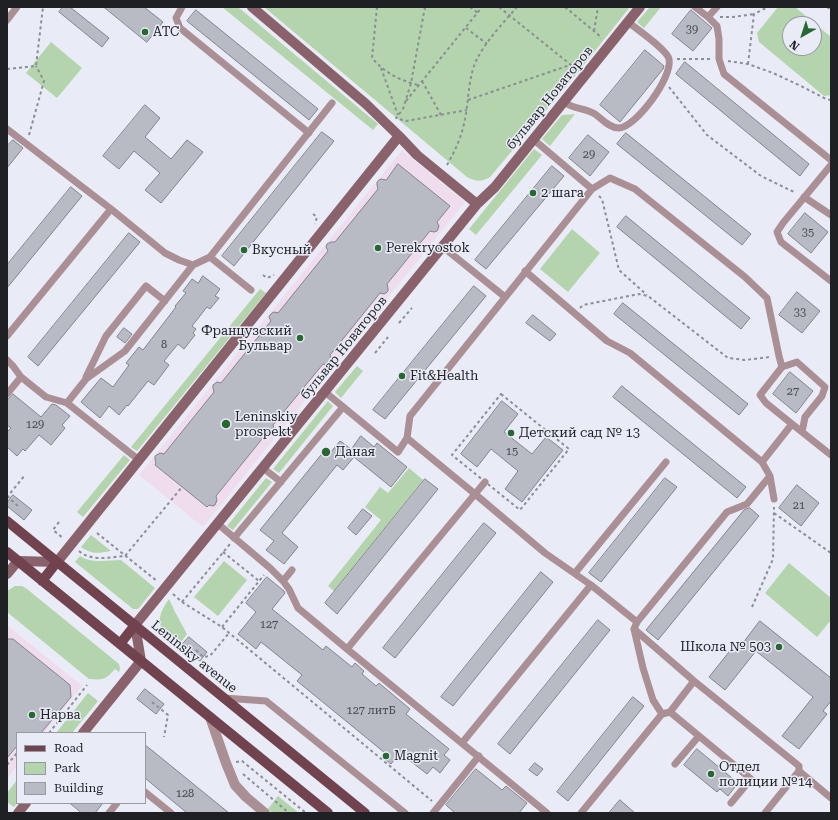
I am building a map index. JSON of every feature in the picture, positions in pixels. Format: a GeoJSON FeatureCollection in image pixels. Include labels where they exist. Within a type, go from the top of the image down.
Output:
{"type":"FeatureCollection","features":[{"type":"Feature","properties":{"kind":"main road","name":"Leninsky avenue"},"geometry":{"type":"LineString","coordinates":[[7,521],[365,813]]}},
{"type":"Feature","properties":{"kind":"main road"},"geometry":{"type":"LineString","coordinates":[[7,552],[328,813]]}},
{"type":"Feature","properties":{"kind":"main road"},"geometry":{"type":"LineString","coordinates":[[42,581],[57,562]]}},
{"type":"Feature","properties":{"kind":"main road"},"geometry":{"type":"LineString","coordinates":[[120,644],[135,626]]}},
{"type":"Feature","properties":{"kind":"street"},"geometry":{"type":"LineString","coordinates":[[252,7],[366,104],[417,156],[477,204]]}},
{"type":"Feature","properties":{"kind":"street","name":"бульвар Новаторов"},"geometry":{"type":"LineString","coordinates":[[135,626],[477,204],[495,187],[640,7]]}},
{"type":"Feature","properties":{"kind":"street"},"geometry":{"type":"LineString","coordinates":[[7,574],[18,561],[57,562],[399,136]]}},
{"type":"Feature","properties":{"kind":"street"},"geometry":{"type":"LineString","coordinates":[[84,732],[141,661],[135,626]]}},
{"type":"Feature","properties":{"kind":"street"},"geometry":{"type":"LineString","coordinates":[[210,717],[235,785],[264,813]]}},
{"type":"Feature","properties":{"kind":"street"},"geometry":{"type":"LineString","coordinates":[[18,813],[25,804]]}},
{"type":"Feature","properties":{"kind":"lane"},"geometry":{"type":"LineString","coordinates":[[7,20],[18,7]]}},
{"type":"Feature","properties":{"kind":"lane"},"geometry":{"type":"LineString","coordinates":[[182,7],[176,18],[180,28],[309,133]]}},
{"type":"Feature","properties":{"kind":"lane"},"geometry":{"type":"LineString","coordinates":[[695,7],[717,26],[719,39],[719,59],[724,74],[831,160]]}},
{"type":"Feature","properties":{"kind":"lane"},"geometry":{"type":"LineString","coordinates":[[708,17],[717,7]]}},
{"type":"Feature","properties":{"kind":"lane"},"geometry":{"type":"LineString","coordinates":[[564,102],[570,106],[594,114],[609,125],[618,128],[627,125],[645,109],[664,81],[669,69],[669,58],[664,50],[628,22]]}},
{"type":"Feature","properties":{"kind":"lane"},"geometry":{"type":"LineString","coordinates":[[86,379],[125,351],[193,265],[210,256],[332,103]]}},
{"type":"Feature","properties":{"kind":"lane"},"geometry":{"type":"LineString","coordinates":[[7,129],[111,209],[165,253],[193,265]]}},
{"type":"Feature","properties":{"kind":"lane"},"geometry":{"type":"LineString","coordinates":[[533,139],[592,189]]}},
{"type":"Feature","properties":{"kind":"lane"},"geometry":{"type":"LineString","coordinates":[[831,165],[782,223],[777,232],[781,242],[831,281]]}},
{"type":"Feature","properties":{"kind":"lane"},"geometry":{"type":"LineString","coordinates":[[325,392],[398,452],[407,438],[410,416],[592,189],[610,178],[635,189],[745,278],[767,298],[782,366]]}},
{"type":"Feature","properties":{"kind":"lane"},"geometry":{"type":"LineString","coordinates":[[804,197],[831,215]]}},
{"type":"Feature","properties":{"kind":"lane"},"geometry":{"type":"LineString","coordinates":[[7,336],[111,209]]}},
{"type":"Feature","properties":{"kind":"lane"},"geometry":{"type":"LineString","coordinates":[[442,247],[505,297]]}},
{"type":"Feature","properties":{"kind":"lane"},"geometry":{"type":"LineString","coordinates":[[210,256],[251,290]]}},
{"type":"Feature","properties":{"kind":"lane"},"geometry":{"type":"LineString","coordinates":[[525,271],[607,341],[630,353],[762,462],[770,476],[774,498]]}},
{"type":"Feature","properties":{"kind":"lane"},"geometry":{"type":"LineString","coordinates":[[67,403],[86,379],[106,336],[146,286],[165,301]]}},
{"type":"Feature","properties":{"kind":"lane"},"geometry":{"type":"LineString","coordinates":[[7,360],[21,377],[46,397],[67,403],[139,460]]}},
{"type":"Feature","properties":{"kind":"lane"},"geometry":{"type":"LineString","coordinates":[[802,432],[805,416],[822,396],[826,387],[797,362],[782,366],[760,395],[766,403],[792,424],[802,432],[831,455]]}},
{"type":"Feature","properties":{"kind":"lane"},"geometry":{"type":"LineString","coordinates":[[7,394],[21,377]]}},
{"type":"Feature","properties":{"kind":"lane"},"geometry":{"type":"LineString","coordinates":[[234,538],[343,407]]}},
{"type":"Feature","properties":{"kind":"lane"},"geometry":{"type":"LineString","coordinates":[[762,462],[792,424]]}},
{"type":"Feature","properties":{"kind":"lane"},"geometry":{"type":"LineString","coordinates":[[407,438],[545,553],[575,573],[637,622]]}},
{"type":"Feature","properties":{"kind":"lane"},"geometry":{"type":"LineString","coordinates":[[575,573],[666,462]]}},
{"type":"Feature","properties":{"kind":"lane"},"geometry":{"type":"LineString","coordinates":[[263,468],[281,482]]}},
{"type":"Feature","properties":{"kind":"lane"},"geometry":{"type":"LineString","coordinates":[[662,714],[654,700],[644,668],[634,629],[637,622],[727,512],[747,504],[770,476]]}},
{"type":"Feature","properties":{"kind":"lane"},"geometry":{"type":"LineString","coordinates":[[347,649],[485,482]]}},
{"type":"Feature","properties":{"kind":"lane"},"geometry":{"type":"LineString","coordinates":[[218,524],[270,568],[283,581],[290,589],[298,608],[547,813]]}},
{"type":"Feature","properties":{"kind":"lane"},"geometry":{"type":"LineString","coordinates":[[283,581],[292,570]]}},
{"type":"Feature","properties":{"kind":"lane"},"geometry":{"type":"LineString","coordinates":[[462,743],[591,585]]}},
{"type":"Feature","properties":{"kind":"lane"},"geometry":{"type":"LineString","coordinates":[[634,629],[694,681],[799,766],[799,771],[831,798]]}},
{"type":"Feature","properties":{"kind":"lane"},"geometry":{"type":"LineString","coordinates":[[581,813],[662,714],[670,712],[694,681]]}},
{"type":"Feature","properties":{"kind":"lane"},"geometry":{"type":"LineString","coordinates":[[224,698],[266,701],[405,813]]}},
{"type":"Feature","properties":{"kind":"lane"},"geometry":{"type":"LineString","coordinates":[[670,712],[751,779],[731,802]]}},
{"type":"Feature","properties":{"kind":"lane"},"geometry":{"type":"LineString","coordinates":[[675,764],[699,736]]}},
{"type":"Feature","properties":{"kind":"lane"},"geometry":{"type":"LineString","coordinates":[[432,813],[479,756]]}},
{"type":"Feature","properties":{"kind":"lane"},"geometry":{"type":"LineString","coordinates":[[765,813],[799,771]]}},
{"type":"Feature","properties":{"kind":"lane"},"geometry":{"type":"LineString","coordinates":[[146,793],[171,813]]}},
{"type":"Feature","properties":{"kind":"lane"},"geometry":{"type":"LineString","coordinates":[[109,813],[116,804]]}},
{"type":"Feature","properties":{"kind":"path"},"geometry":{"type":"LineString","coordinates":[[27,144],[44,81],[36,66],[43,7]]}},
{"type":"Feature","properties":{"kind":"path"},"geometry":{"type":"LineString","coordinates":[[377,7],[372,58],[388,73],[418,85]]}},
{"type":"Feature","properties":{"kind":"path"},"geometry":{"type":"LineString","coordinates":[[398,115],[403,109],[411,83],[425,7]]}},
{"type":"Feature","properties":{"kind":"path"},"geometry":{"type":"LineString","coordinates":[[470,7],[478,13]]}},
{"type":"Feature","properties":{"kind":"path"},"geometry":{"type":"LineString","coordinates":[[405,102],[482,7]]}},
{"type":"Feature","properties":{"kind":"path"},"geometry":{"type":"LineString","coordinates":[[499,7],[577,70],[580,64]]}},
{"type":"Feature","properties":{"kind":"path"},"geometry":{"type":"LineString","coordinates":[[441,175],[460,137],[467,110],[472,76],[477,59],[487,44],[517,7]]}},
{"type":"Feature","properties":{"kind":"path"},"geometry":{"type":"LineString","coordinates":[[565,7],[601,37],[597,43]]}},
{"type":"Feature","properties":{"kind":"path"},"geometry":{"type":"LineString","coordinates":[[594,31],[598,7]]}},
{"type":"Feature","properties":{"kind":"path"},"geometry":{"type":"LineString","coordinates":[[708,17],[732,17],[754,14],[768,7]]}},
{"type":"Feature","properties":{"kind":"path"},"geometry":{"type":"LineString","coordinates":[[827,7],[831,10]]}},
{"type":"Feature","properties":{"kind":"path"},"geometry":{"type":"LineString","coordinates":[[748,64],[754,14]]}},
{"type":"Feature","properties":{"kind":"path"},"geometry":{"type":"LineString","coordinates":[[466,28],[487,44]]}},
{"type":"Feature","properties":{"kind":"path"},"geometry":{"type":"LineString","coordinates":[[669,58],[719,59],[748,64],[773,73],[826,99],[831,100]]}},
{"type":"Feature","properties":{"kind":"path"},"geometry":{"type":"LineString","coordinates":[[468,100],[570,65]]}},
{"type":"Feature","properties":{"kind":"path"},"geometry":{"type":"LineString","coordinates":[[7,69],[36,66]]}},
{"type":"Feature","properties":{"kind":"path"},"geometry":{"type":"LineString","coordinates":[[380,66],[398,115],[396,118],[406,121],[467,110]]}},
{"type":"Feature","properties":{"kind":"path"},"geometry":{"type":"LineString","coordinates":[[422,80],[441,115]]}},
{"type":"Feature","properties":{"kind":"path"},"geometry":{"type":"LineString","coordinates":[[664,81],[706,135],[761,176],[804,197]]}},
{"type":"Feature","properties":{"kind":"path"},"geometry":{"type":"LineString","coordinates":[[603,202],[619,270],[648,296],[728,358],[746,360],[779,356]]}},
{"type":"Feature","properties":{"kind":"path"},"geometry":{"type":"LineString","coordinates":[[313,214],[317,217],[314,227]]}},
{"type":"Feature","properties":{"kind":"path"},"geometry":{"type":"LineString","coordinates":[[263,275],[267,278],[277,273]]}},
{"type":"Feature","properties":{"kind":"path"},"geometry":{"type":"LineString","coordinates":[[575,314],[583,305],[639,294],[648,296]]}},
{"type":"Feature","properties":{"kind":"path"},"geometry":{"type":"LineString","coordinates":[[399,323],[412,308]]}},
{"type":"Feature","properties":{"kind":"path"},"geometry":{"type":"LineString","coordinates":[[375,353],[388,337]]}},
{"type":"Feature","properties":{"kind":"path"},"geometry":{"type":"LineString","coordinates":[[501,394],[569,449],[520,510],[485,482],[452,455],[501,394]]}},
{"type":"Feature","properties":{"kind":"path"},"geometry":{"type":"LineString","coordinates":[[18,506],[10,500],[8,496],[25,475]]}},
{"type":"Feature","properties":{"kind":"path"},"geometry":{"type":"LineString","coordinates":[[77,549],[84,555],[90,557],[125,556],[182,487]]}},
{"type":"Feature","properties":{"kind":"path"},"geometry":{"type":"LineString","coordinates":[[752,607],[774,559],[774,498]]}},
{"type":"Feature","properties":{"kind":"path"},"geometry":{"type":"LineString","coordinates":[[774,513],[831,553]]}},
{"type":"Feature","properties":{"kind":"path"},"geometry":{"type":"LineString","coordinates":[[59,522],[53,530],[63,538]]}},
{"type":"Feature","properties":{"kind":"path"},"geometry":{"type":"LineString","coordinates":[[96,533],[159,583]]}},
{"type":"Feature","properties":{"kind":"path"},"geometry":{"type":"LineString","coordinates":[[182,602],[234,538]]}},
{"type":"Feature","properties":{"kind":"path"},"geometry":{"type":"LineString","coordinates":[[223,552],[259,581]]}},
{"type":"Feature","properties":{"kind":"path"},"geometry":{"type":"LineString","coordinates":[[222,627],[270,568]]}},
{"type":"Feature","properties":{"kind":"path"},"geometry":{"type":"LineString","coordinates":[[171,593],[182,602],[222,627],[438,806]]}},
{"type":"Feature","properties":{"kind":"path"},"geometry":{"type":"LineString","coordinates":[[196,650],[204,657],[210,656],[229,633]]}},
{"type":"Feature","properties":{"kind":"path"},"geometry":{"type":"LineString","coordinates":[[50,732],[87,685]]}},
{"type":"Feature","properties":{"kind":"path"},"geometry":{"type":"LineString","coordinates":[[152,702],[168,715],[164,737]]}},
{"type":"Feature","properties":{"kind":"path"},"geometry":{"type":"LineString","coordinates":[[7,765],[16,754]]}},
{"type":"Feature","properties":{"kind":"path"},"geometry":{"type":"LineString","coordinates":[[232,762],[242,761],[306,813]]}},
{"type":"Feature","properties":{"kind":"path"},"geometry":{"type":"LineString","coordinates":[[238,770],[289,813]]}},
{"type":"Feature","properties":{"kind":"shaded area","name":"Французский Бульвар"},"geometry":{"type":"Polygon","coordinates":[[[402,150],[465,202],[203,527],[139,475],[402,150]]]}},
{"type":"Feature","properties":{"kind":"shaded area","name":"Нарва"},"geometry":{"type":"Polygon","coordinates":[[[7,625],[82,686],[45,732],[16,732],[16,767],[7,779],[7,625]]]}},
{"type":"Feature","properties":{"kind":"green space"},"geometry":{"type":"Polygon","coordinates":[[[222,7],[238,7],[378,124],[373,130],[222,7]]]}},
{"type":"Feature","properties":{"kind":"green space"},"geometry":{"type":"Polygon","coordinates":[[[264,7],[630,7],[579,71],[490,177],[479,181],[467,177],[264,7]]]}},
{"type":"Feature","properties":{"kind":"green space"},"geometry":{"type":"Polygon","coordinates":[[[650,7],[661,7],[644,28],[637,22],[650,7]]]}},
{"type":"Feature","properties":{"kind":"green space"},"geometry":{"type":"Polygon","coordinates":[[[778,7],[795,7],[806,16],[782,16],[782,56],[822,56],[822,30],[831,37],[831,95],[824,96],[759,42],[757,33],[778,7]]]}},
{"type":"Feature","properties":{"kind":"green space"},"geometry":{"type":"Polygon","coordinates":[[[51,42],[82,68],[57,98],[26,73],[51,42]]]}},
{"type":"Feature","properties":{"kind":"green space"},"geometry":{"type":"Polygon","coordinates":[[[575,114],[550,146],[542,139],[562,115],[575,114]]]}},
{"type":"Feature","properties":{"kind":"green space"},"geometry":{"type":"Polygon","coordinates":[[[534,149],[542,155],[476,235],[469,229],[534,149]]]}},
{"type":"Feature","properties":{"kind":"green space"},"geometry":{"type":"Polygon","coordinates":[[[572,229],[600,253],[568,292],[540,269],[572,229]]]}},
{"type":"Feature","properties":{"kind":"green space"},"geometry":{"type":"Polygon","coordinates":[[[260,289],[266,293],[137,451],[131,447],[260,289]]]}},
{"type":"Feature","properties":{"kind":"green space"},"geometry":{"type":"Polygon","coordinates":[[[357,366],[363,371],[341,398],[335,392],[357,366]]]}},
{"type":"Feature","properties":{"kind":"green space"},"geometry":{"type":"Polygon","coordinates":[[[328,401],[333,406],[279,473],[273,469],[328,401]]]}},
{"type":"Feature","properties":{"kind":"green space"},"geometry":{"type":"Polygon","coordinates":[[[124,455],[130,460],[83,517],[77,512],[124,455]]]}},
{"type":"Feature","properties":{"kind":"green space"},"geometry":{"type":"Polygon","coordinates":[[[409,468],[423,480],[334,591],[328,586],[381,520],[365,507],[380,487],[388,493],[409,468]]]}},
{"type":"Feature","properties":{"kind":"green space"},"geometry":{"type":"Polygon","coordinates":[[[266,478],[272,482],[233,530],[227,526],[266,478]]]}},
{"type":"Feature","properties":{"kind":"green space"},"geometry":{"type":"Polygon","coordinates":[[[91,535],[111,551],[95,553],[81,547],[91,535]]]}},
{"type":"Feature","properties":{"kind":"green space"},"geometry":{"type":"Polygon","coordinates":[[[80,556],[94,561],[121,560],[155,588],[138,609],[133,609],[75,562],[80,556]]]}},
{"type":"Feature","properties":{"kind":"green space"},"geometry":{"type":"Polygon","coordinates":[[[224,561],[247,580],[218,616],[194,597],[224,561]]]}},
{"type":"Feature","properties":{"kind":"green space"},"geometry":{"type":"Polygon","coordinates":[[[789,563],[831,598],[831,620],[817,637],[765,593],[789,563]]]}},
{"type":"Feature","properties":{"kind":"green space"},"geometry":{"type":"Polygon","coordinates":[[[15,586],[22,586],[27,589],[119,664],[119,672],[115,669],[104,678],[89,679],[7,612],[7,591],[15,586]]]}},
{"type":"Feature","properties":{"kind":"green space"},"geometry":{"type":"Polygon","coordinates":[[[169,599],[187,634],[179,645],[167,635],[160,625],[161,613],[169,599]]]}},
{"type":"Feature","properties":{"kind":"green space"},"geometry":{"type":"Polygon","coordinates":[[[88,693],[98,701],[73,732],[57,732],[88,693]]]}},
{"type":"Feature","properties":{"kind":"green space"},"geometry":{"type":"Polygon","coordinates":[[[16,781],[16,804],[14,807],[7,802],[7,793],[16,781]]]}},
{"type":"Feature","properties":{"kind":"green space"},"geometry":{"type":"Polygon","coordinates":[[[278,796],[299,813],[273,813],[268,809],[278,796]]]}},
{"type":"Feature","properties":{"kind":"building"},"geometry":{"type":"Polygon","coordinates":[[[63,7],[70,7],[109,38],[102,47],[59,12],[63,7]]]}},
{"type":"Feature","properties":{"kind":"building","name":"АТС"},"geometry":{"type":"Polygon","coordinates":[[[104,7],[144,7],[163,22],[147,42],[104,7]]]}},
{"type":"Feature","properties":{"kind":"building"},"geometry":{"type":"Polygon","coordinates":[[[196,10],[318,109],[309,120],[187,21],[196,10]]]}},
{"type":"Feature","properties":{"kind":"building"},"geometry":{"type":"Polygon","coordinates":[[[691,10],[712,28],[693,51],[672,34],[691,10]]]}},
{"type":"Feature","properties":{"kind":"building"},"geometry":{"type":"Polygon","coordinates":[[[645,50],[664,66],[663,69],[620,122],[600,105],[645,50]]]}},
{"type":"Feature","properties":{"kind":"building"},"geometry":{"type":"Polygon","coordinates":[[[685,62],[809,164],[800,176],[676,74],[685,62]]]}},
{"type":"Feature","properties":{"kind":"building"},"geometry":{"type":"Polygon","coordinates":[[[145,105],[160,118],[145,137],[171,159],[187,140],[203,152],[161,203],[145,190],[160,173],[134,151],[119,169],[103,156],[145,105]]]}},
{"type":"Feature","properties":{"kind":"building"},"geometry":{"type":"Polygon","coordinates":[[[322,132],[334,141],[234,266],[222,256],[322,132]]]}},
{"type":"Feature","properties":{"kind":"building"},"geometry":{"type":"Polygon","coordinates":[[[626,133],[751,234],[742,245],[617,144],[626,133]]]}},
{"type":"Feature","properties":{"kind":"building"},"geometry":{"type":"Polygon","coordinates":[[[588,135],[609,152],[590,176],[569,158],[588,135]]]}},
{"type":"Feature","properties":{"kind":"building"},"geometry":{"type":"Polygon","coordinates":[[[13,140],[23,148],[7,168],[7,146],[13,140]]]}},
{"type":"Feature","properties":{"kind":"building","name":"Французский Бульвар"},"geometry":{"type":"Polygon","coordinates":[[[398,164],[450,206],[437,222],[439,226],[437,231],[430,231],[387,284],[388,291],[384,294],[380,293],[330,355],[331,362],[327,365],[323,364],[273,425],[274,429],[272,434],[266,434],[216,496],[217,500],[215,505],[209,505],[207,507],[155,465],[155,456],[160,453],[164,454],[214,392],[213,385],[217,382],[221,383],[271,321],[269,317],[270,315],[274,312],[278,313],[328,251],[326,247],[327,244],[335,242],[378,189],[377,182],[381,179],[386,180],[398,164]]]}},
{"type":"Feature","properties":{"kind":"building"},"geometry":{"type":"Polygon","coordinates":[[[552,166],[564,176],[486,269],[475,260],[552,166]]]}},
{"type":"Feature","properties":{"kind":"building"},"geometry":{"type":"Polygon","coordinates":[[[71,187],[82,196],[7,288],[7,265],[71,187]]]}},
{"type":"Feature","properties":{"kind":"building"},"geometry":{"type":"Polygon","coordinates":[[[805,213],[828,232],[811,253],[788,234],[805,213]]]}},
{"type":"Feature","properties":{"kind":"building"},"geometry":{"type":"Polygon","coordinates":[[[626,216],[750,318],[741,329],[617,227],[626,216]]]}},
{"type":"Feature","properties":{"kind":"building"},"geometry":{"type":"Polygon","coordinates":[[[129,233],[140,242],[38,366],[28,357],[129,233]]]}},
{"type":"Feature","properties":{"kind":"building"},"geometry":{"type":"Polygon","coordinates":[[[203,276],[220,289],[215,296],[219,298],[210,309],[207,307],[192,326],[196,329],[193,333],[195,335],[184,349],[178,344],[164,361],[169,365],[154,385],[148,381],[119,415],[109,406],[100,418],[81,402],[101,378],[113,387],[129,365],[126,363],[139,347],[143,350],[186,293],[183,291],[192,279],[198,283],[203,276]]]}},
{"type":"Feature","properties":{"kind":"building"},"geometry":{"type":"Polygon","coordinates":[[[474,286],[486,296],[385,419],[373,410],[474,286]]]}},
{"type":"Feature","properties":{"kind":"building"},"geometry":{"type":"Polygon","coordinates":[[[797,292],[820,311],[802,333],[779,315],[797,292]]]}},
{"type":"Feature","properties":{"kind":"building"},"geometry":{"type":"Polygon","coordinates":[[[623,303],[748,404],[739,415],[614,314],[623,303]]]}},
{"type":"Feature","properties":{"kind":"building"},"geometry":{"type":"Polygon","coordinates":[[[533,315],[556,334],[550,341],[526,323],[533,315]]]}},
{"type":"Feature","properties":{"kind":"building"},"geometry":{"type":"Polygon","coordinates":[[[124,328],[132,334],[125,343],[117,337],[124,328]]]}},
{"type":"Feature","properties":{"kind":"building"},"geometry":{"type":"Polygon","coordinates":[[[790,372],[813,391],[796,413],[773,394],[790,372]]]}},
{"type":"Feature","properties":{"kind":"building"},"geometry":{"type":"Polygon","coordinates":[[[622,386],[746,487],[737,498],[613,397],[622,386]]]}},
{"type":"Feature","properties":{"kind":"building"},"geometry":{"type":"Polygon","coordinates":[[[13,394],[41,417],[52,404],[56,405],[70,416],[62,425],[65,428],[51,445],[39,435],[25,451],[23,449],[17,456],[7,447],[7,432],[11,428],[7,425],[7,401],[13,394]]]}},
{"type":"Feature","properties":{"kind":"building"},"geometry":{"type":"Polygon","coordinates":[[[502,401],[518,414],[504,432],[532,454],[546,437],[563,450],[522,502],[505,489],[518,471],[491,449],[477,467],[461,454],[502,401]]]}},
{"type":"Feature","properties":{"kind":"building"},"geometry":{"type":"Polygon","coordinates":[[[361,436],[374,447],[377,443],[407,467],[391,487],[354,457],[343,470],[337,465],[282,533],[298,547],[284,564],[266,550],[274,541],[260,530],[325,450],[330,453],[340,441],[351,449],[361,436]]]}},
{"type":"Feature","properties":{"kind":"building"},"geometry":{"type":"Polygon","coordinates":[[[665,478],[677,487],[601,582],[589,573],[665,478]]]}},
{"type":"Feature","properties":{"kind":"building"},"geometry":{"type":"Polygon","coordinates":[[[425,479],[438,489],[337,614],[325,603],[425,479]]]}},
{"type":"Feature","properties":{"kind":"building"},"geometry":{"type":"Polygon","coordinates":[[[797,485],[819,503],[801,526],[779,508],[797,485]]]}},
{"type":"Feature","properties":{"kind":"building"},"geometry":{"type":"Polygon","coordinates":[[[13,495],[32,510],[24,520],[7,506],[7,503],[13,495]]]}},
{"type":"Feature","properties":{"kind":"building"},"geometry":{"type":"Polygon","coordinates":[[[750,508],[759,516],[658,640],[646,630],[744,510],[750,508]]]}},
{"type":"Feature","properties":{"kind":"building"},"geometry":{"type":"Polygon","coordinates":[[[363,509],[372,516],[356,535],[348,528],[363,509]]]}},
{"type":"Feature","properties":{"kind":"building"},"geometry":{"type":"Polygon","coordinates":[[[484,523],[496,533],[395,658],[383,648],[484,523]]]}},
{"type":"Feature","properties":{"kind":"building"},"geometry":{"type":"Polygon","coordinates":[[[541,572],[553,582],[453,706],[441,697],[541,572]]]}},
{"type":"Feature","properties":{"kind":"building"},"geometry":{"type":"Polygon","coordinates":[[[267,577],[285,593],[272,609],[323,650],[326,646],[352,667],[355,663],[364,671],[362,674],[376,686],[379,683],[410,709],[406,714],[449,749],[444,755],[450,760],[440,773],[433,767],[427,774],[400,753],[391,764],[382,757],[385,753],[297,681],[302,675],[261,642],[256,649],[238,634],[256,612],[246,603],[267,577]]]}},
{"type":"Feature","properties":{"kind":"building"},"geometry":{"type":"Polygon","coordinates":[[[598,620],[610,630],[510,754],[498,744],[598,620]]]}},
{"type":"Feature","properties":{"kind":"building"},"geometry":{"type":"Polygon","coordinates":[[[760,621],[831,678],[831,701],[823,711],[827,714],[799,749],[782,736],[813,697],[756,651],[725,690],[709,677],[737,642],[741,645],[760,621]]]}},
{"type":"Feature","properties":{"kind":"building"},"geometry":{"type":"Polygon","coordinates":[[[189,637],[207,652],[200,661],[181,646],[189,637]]]}},
{"type":"Feature","properties":{"kind":"building","name":"Нарва"},"geometry":{"type":"Polygon","coordinates":[[[7,639],[13,639],[70,685],[71,697],[42,732],[16,732],[16,747],[7,758],[7,639]]]}},
{"type":"Feature","properties":{"kind":"building"},"geometry":{"type":"Polygon","coordinates":[[[145,689],[164,704],[156,714],[137,699],[145,689]]]}},
{"type":"Feature","properties":{"kind":"building"},"geometry":{"type":"Polygon","coordinates":[[[633,697],[644,706],[568,801],[557,792],[633,697]]]}},
{"type":"Feature","properties":{"kind":"building"},"geometry":{"type":"Polygon","coordinates":[[[146,746],[229,813],[187,813],[146,779],[146,746]]]}},
{"type":"Feature","properties":{"kind":"building","name":"Отдел полиции №14"},"geometry":{"type":"Polygon","coordinates":[[[697,749],[738,783],[728,796],[720,789],[717,792],[684,765],[697,749]]]}},
{"type":"Feature","properties":{"kind":"building"},"geometry":{"type":"Polygon","coordinates":[[[535,763],[543,769],[537,776],[529,770],[535,763]]]}},
{"type":"Feature","properties":{"kind":"building"},"geometry":{"type":"Polygon","coordinates":[[[476,769],[502,790],[506,786],[527,803],[519,813],[455,813],[446,805],[476,769]]]}},
{"type":"Feature","properties":{"kind":"building"},"geometry":{"type":"Polygon","coordinates":[[[620,800],[635,813],[609,813],[620,800]]]}},
{"type":"Feature","properties":{"kind":"building"},"geometry":{"type":"Polygon","coordinates":[[[71,804],[102,804],[95,813],[82,813],[71,804]]]}},
{"type":"Feature","properties":{"kind":"place","name":"АТС"},"geometry":{"type":"Point","coordinates":[145,32]}},
{"type":"Feature","properties":{"kind":"place","name":"2 шага"},"geometry":{"type":"Point","coordinates":[533,193]}},
{"type":"Feature","properties":{"kind":"place","name":"Perekryostok"},"geometry":{"type":"Point","coordinates":[378,248]}},
{"type":"Feature","properties":{"kind":"place","name":"Вкусный"},"geometry":{"type":"Point","coordinates":[244,250]}},
{"type":"Feature","properties":{"kind":"place","name":"Французский Бульвар"},"geometry":{"type":"Point","coordinates":[300,338]}},
{"type":"Feature","properties":{"kind":"place","name":"Fit&Health"},"geometry":{"type":"Point","coordinates":[402,376]}},
{"type":"Feature","properties":{"kind":"place","name":"Leninskiy prospekt"},"geometry":{"type":"Point","coordinates":[226,424]}},
{"type":"Feature","properties":{"kind":"place","name":"Детский сад № 13"},"geometry":{"type":"Point","coordinates":[511,433]}},
{"type":"Feature","properties":{"kind":"place","name":"Даная"},"geometry":{"type":"Point","coordinates":[326,452]}},
{"type":"Feature","properties":{"kind":"place","name":"Школа № 503"},"geometry":{"type":"Point","coordinates":[779,647]}},
{"type":"Feature","properties":{"kind":"place","name":"Нарва"},"geometry":{"type":"Point","coordinates":[32,715]}},
{"type":"Feature","properties":{"kind":"place","name":"Magnit"},"geometry":{"type":"Point","coordinates":[386,756]}},
{"type":"Feature","properties":{"kind":"place","name":"Отдел полиции №14"},"geometry":{"type":"Point","coordinates":[711,774]}}]}
